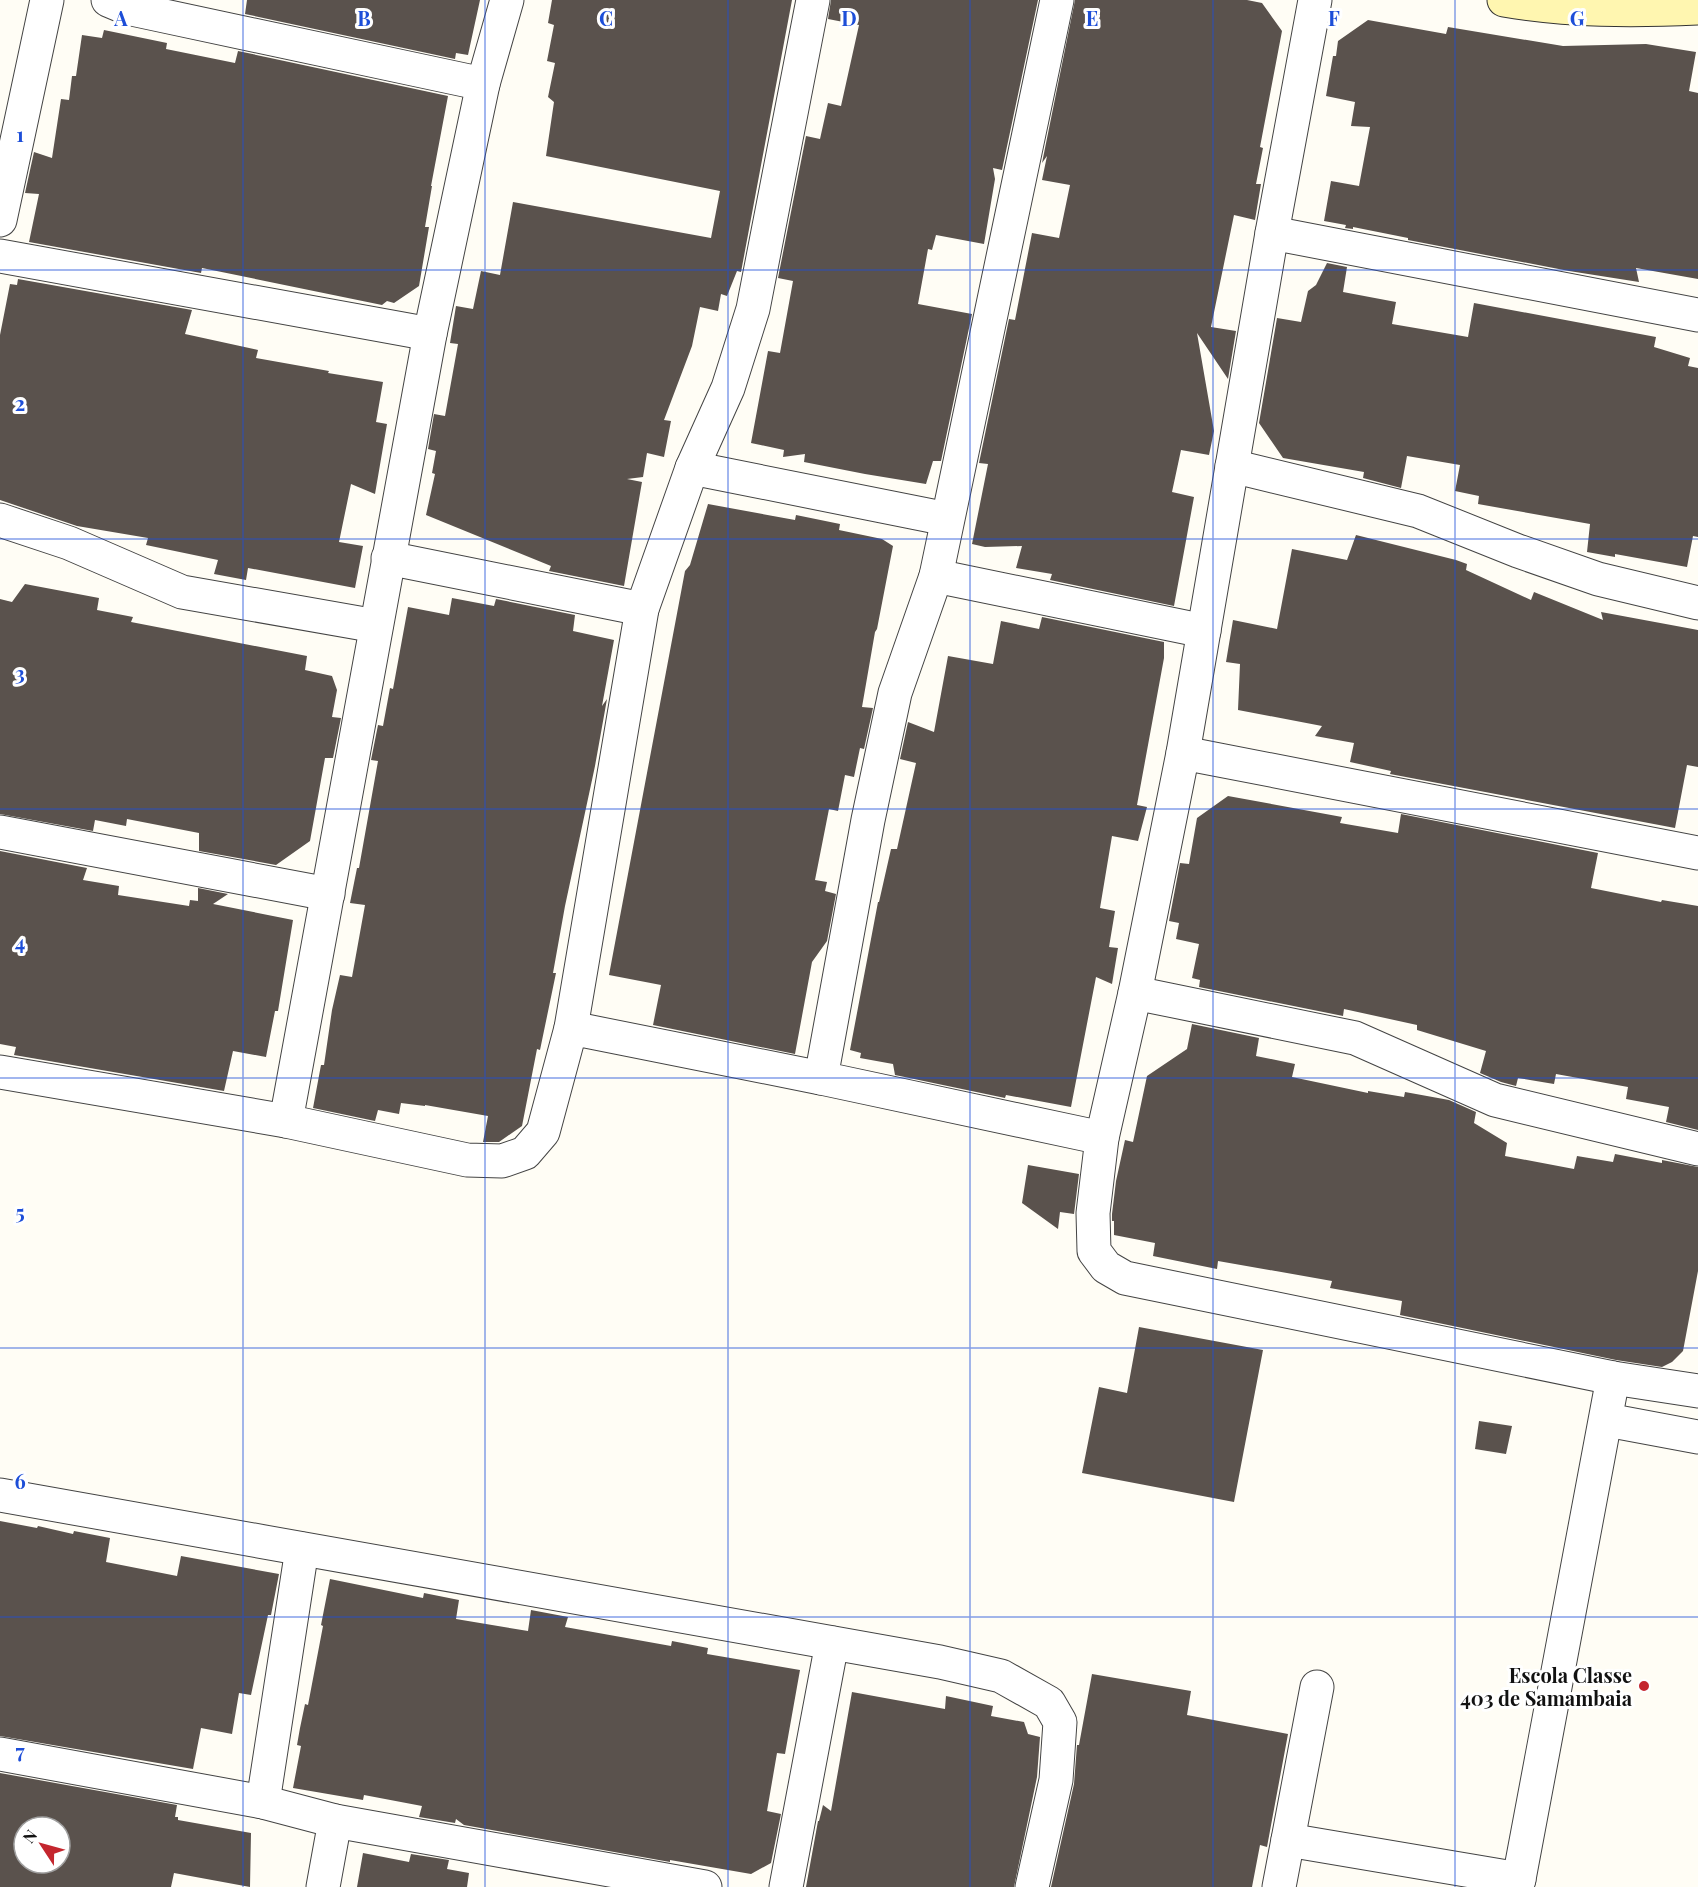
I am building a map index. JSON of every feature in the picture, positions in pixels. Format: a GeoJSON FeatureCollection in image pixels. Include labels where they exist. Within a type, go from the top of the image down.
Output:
{"type":"FeatureCollection","features":[{"type":"Feature","properties":{"kind":"street"},"geometry":{"type":"LineString","coordinates":[[0,220],[47,0]]}},
{"type":"Feature","properties":{"kind":"street"},"geometry":{"type":"LineString","coordinates":[[108,0],[127,8],[483,84]]}},
{"type":"Feature","properties":{"kind":"street"},"geometry":{"type":"LineString","coordinates":[[286,1121],[430,334],[483,84],[507,0]]}},
{"type":"Feature","properties":{"kind":"street"},"geometry":{"type":"LineString","coordinates":[[0,1072],[286,1121],[467,1160],[502,1161],[525,1153],[543,1132],[570,1028],[642,609],[692,468],[728,388],[753,309],[813,0]]}},
{"type":"Feature","properties":{"kind":"street"},"geometry":{"type":"LineString","coordinates":[[821,1078],[868,820],[895,693],[936,576],[1057,0]]}},
{"type":"Feature","properties":{"kind":"street"},"geometry":{"type":"LineString","coordinates":[[1315,0],[1272,233],[1183,753],[1135,993],[1102,1138],[1093,1213],[1094,1251],[1106,1267],[1125,1278],[1613,1378],[1698,1391]]}},
{"type":"Feature","properties":{"kind":"street"},"geometry":{"type":"LineString","coordinates":[[1504,0],[1541,6],[1635,11],[1698,8]]}},
{"type":"Feature","properties":{"kind":"street"},"geometry":{"type":"LineString","coordinates":[[1272,233],[1698,315]]}},
{"type":"Feature","properties":{"kind":"street"},"geometry":{"type":"LineString","coordinates":[[0,256],[430,334]]}},
{"type":"Feature","properties":{"kind":"street"},"geometry":{"type":"LineString","coordinates":[[1232,466],[1418,511],[1518,551],[1598,579],[1698,603]]}},
{"type":"Feature","properties":{"kind":"street"},"geometry":{"type":"LineString","coordinates":[[692,468],[947,519]]}},
{"type":"Feature","properties":{"kind":"street"},"geometry":{"type":"LineString","coordinates":[[0,520],[69,543],[182,592],[376,626]]}},
{"type":"Feature","properties":{"kind":"street"},"geometry":{"type":"LineString","coordinates":[[388,558],[642,609]]}},
{"type":"Feature","properties":{"kind":"street"},"geometry":{"type":"LineString","coordinates":[[936,576],[1204,631]]}},
{"type":"Feature","properties":{"kind":"street"},"geometry":{"type":"LineString","coordinates":[[1183,753],[1698,853]]}},
{"type":"Feature","properties":{"kind":"street"},"geometry":{"type":"LineString","coordinates":[[0,832],[328,894]]}},
{"type":"Feature","properties":{"kind":"street"},"geometry":{"type":"LineString","coordinates":[[1135,993],[1356,1038],[1495,1100],[1698,1149]]}},
{"type":"Feature","properties":{"kind":"street"},"geometry":{"type":"LineString","coordinates":[[570,1028],[821,1078],[1102,1138]]}},
{"type":"Feature","properties":{"kind":"street"},"geometry":{"type":"LineString","coordinates":[[1288,1840],[1518,1883],[1613,1378]]}},
{"type":"Feature","properties":{"kind":"street"},"geometry":{"type":"LineString","coordinates":[[1606,1420],[1698,1437]]}},
{"type":"Feature","properties":{"kind":"street"},"geometry":{"type":"LineString","coordinates":[[0,1495],[940,1662],[1001,1676],[1049,1703],[1060,1722],[1056,1780],[1032,1887]]}},
{"type":"Feature","properties":{"kind":"street"},"geometry":{"type":"LineString","coordinates":[[263,1802],[302,1549]]}},
{"type":"Feature","properties":{"kind":"street"},"geometry":{"type":"LineString","coordinates":[[786,1887],[832,1643]]}},
{"type":"Feature","properties":{"kind":"street"},"geometry":{"type":"LineString","coordinates":[[1279,1887],[1317,1687]]}},
{"type":"Feature","properties":{"kind":"street"},"geometry":{"type":"LineString","coordinates":[[0,1754],[263,1802],[335,1821],[705,1887]]}},
{"type":"Feature","properties":{"kind":"street"},"geometry":{"type":"LineString","coordinates":[[323,1887],[335,1821]]}},
{"type":"Feature","properties":{"kind":"building"},"geometry":{"type":"Polygon","coordinates":[[[247,0],[480,0],[468,55],[456,53],[455,59],[245,14],[247,0]]]}},
{"type":"Feature","properties":{"kind":"building"},"geometry":{"type":"Polygon","coordinates":[[[552,0],[792,0],[741,272],[737,271],[727,296],[721,294],[718,311],[700,307],[692,346],[664,420],[671,421],[664,457],[647,453],[643,477],[627,479],[642,482],[624,586],[549,571],[551,566],[426,515],[435,474],[432,473],[436,451],[428,449],[434,414],[445,416],[458,344],[450,343],[456,306],[473,309],[481,271],[500,275],[513,202],[711,238],[720,191],[546,156],[554,102],[548,97],[555,63],[547,61],[554,25],[548,23],[552,0]]]}},
{"type":"Feature","properties":{"kind":"building"},"geometry":{"type":"Polygon","coordinates":[[[831,0],[1038,0],[1002,170],[993,168],[995,179],[984,244],[936,235],[932,250],[928,249],[918,304],[972,314],[941,461],[933,461],[926,484],[804,462],[805,454],[783,457],[784,450],[751,443],[768,351],[780,353],[793,281],[778,278],[806,136],[820,139],[828,103],[841,106],[859,25],[828,19],[831,0]]]}},
{"type":"Feature","properties":{"kind":"building"},"geometry":{"type":"Polygon","coordinates":[[[1075,0],[1247,0],[1262,3],[1282,31],[1260,147],[1263,148],[1256,184],[1261,184],[1255,220],[1234,215],[1211,327],[1236,331],[1228,379],[1197,333],[1214,431],[1209,455],[1181,450],[1172,492],[1194,497],[1174,606],[1050,580],[1052,574],[1016,568],[1022,546],[985,547],[972,544],[988,464],[979,463],[1009,319],[1015,320],[1032,233],[1059,238],[1070,185],[1042,180],[1047,156],[1042,163],[1075,0]]]}},
{"type":"Feature","properties":{"kind":"building"},"geometry":{"type":"Polygon","coordinates":[[[1368,20],[1446,34],[1448,27],[1563,46],[1646,44],[1696,52],[1689,91],[1698,93],[1698,279],[1636,268],[1639,282],[1569,271],[1353,227],[1353,229],[1345,228],[1346,225],[1324,221],[1331,181],[1359,186],[1370,127],[1351,126],[1355,102],[1326,96],[1338,41],[1368,20]]]}},
{"type":"Feature","properties":{"kind":"building"},"geometry":{"type":"Polygon","coordinates":[[[104,30],[167,43],[166,49],[235,63],[238,51],[448,96],[431,186],[425,227],[429,227],[419,286],[394,303],[387,301],[382,305],[202,268],[201,273],[29,242],[39,194],[25,193],[34,152],[52,158],[61,99],[69,100],[72,76],[76,76],[82,35],[102,38],[104,30]]]}},
{"type":"Feature","properties":{"kind":"building"},"geometry":{"type":"Polygon","coordinates":[[[1327,263],[1347,267],[1343,292],[1396,302],[1392,324],[1468,337],[1474,303],[1656,337],[1654,347],[1690,358],[1688,366],[1698,368],[1698,537],[1693,536],[1687,567],[1615,554],[1615,557],[1587,552],[1590,524],[1478,504],[1479,496],[1455,491],[1460,465],[1407,456],[1401,488],[1363,478],[1364,472],[1283,458],[1259,423],[1277,318],[1301,322],[1308,291],[1316,285],[1327,263]]]}},
{"type":"Feature","properties":{"kind":"building"},"geometry":{"type":"Polygon","coordinates":[[[18,279],[192,310],[185,334],[258,350],[256,358],[383,382],[376,422],[387,424],[375,494],[351,484],[339,542],[363,546],[355,588],[248,568],[246,580],[214,574],[218,560],[146,545],[148,538],[77,526],[0,500],[0,335],[10,284],[17,285],[18,279]]]}},
{"type":"Feature","properties":{"kind":"building"},"geometry":{"type":"Polygon","coordinates":[[[708,504],[795,520],[796,515],[840,524],[839,530],[882,539],[893,546],[862,707],[873,708],[864,749],[860,748],[854,777],[845,775],[838,811],[829,809],[815,880],[827,882],[825,891],[836,894],[827,941],[812,962],[795,1054],[653,1025],[661,985],[609,975],[685,571],[690,565],[708,504]]]}},
{"type":"Feature","properties":{"kind":"building"},"geometry":{"type":"Polygon","coordinates":[[[1356,535],[1456,560],[1467,564],[1466,570],[1531,600],[1534,592],[1603,620],[1601,612],[1698,630],[1698,767],[1687,765],[1675,828],[1390,774],[1391,771],[1350,762],[1354,743],[1315,736],[1322,726],[1238,710],[1240,664],[1226,662],[1233,620],[1277,629],[1292,549],[1347,560],[1356,535]]]}},
{"type":"Feature","properties":{"kind":"building"},"geometry":{"type":"Polygon","coordinates":[[[25,584],[99,598],[97,610],[133,617],[131,622],[307,656],[305,670],[332,676],[337,690],[332,717],[341,718],[333,758],[325,758],[310,841],[276,865],[199,851],[199,833],[127,819],[126,826],[95,820],[93,831],[0,814],[0,599],[12,602],[25,584]]]}},
{"type":"Feature","properties":{"kind":"building"},"geometry":{"type":"Polygon","coordinates":[[[452,598],[494,606],[496,599],[575,615],[573,631],[614,640],[602,706],[607,699],[595,766],[565,906],[553,973],[556,973],[540,1050],[537,1049],[522,1126],[499,1142],[483,1142],[488,1116],[401,1103],[399,1114],[378,1110],[375,1121],[313,1108],[321,1065],[324,1065],[340,975],[352,977],[365,905],[350,903],[357,868],[359,868],[378,761],[371,760],[378,725],[383,726],[390,688],[393,689],[408,607],[449,615],[452,598]]]}},
{"type":"Feature","properties":{"kind":"building"},"geometry":{"type":"Polygon","coordinates":[[[1042,617],[1164,642],[1164,658],[1137,805],[1147,807],[1138,841],[1112,836],[1100,908],[1115,911],[1109,947],[1118,948],[1112,984],[1096,977],[1071,1107],[1006,1095],[1005,1098],[895,1075],[893,1064],[860,1058],[861,1053],[850,1050],[878,902],[891,849],[897,849],[916,763],[900,759],[908,722],[934,732],[948,656],[993,664],[1001,621],[1039,629],[1042,617]]]}},
{"type":"Feature","properties":{"kind":"building"},"geometry":{"type":"Polygon","coordinates":[[[1228,796],[1342,817],[1340,823],[1398,833],[1401,814],[1598,853],[1591,888],[1661,902],[1662,900],[1698,906],[1698,1130],[1666,1122],[1669,1107],[1626,1099],[1628,1087],[1556,1074],[1554,1084],[1518,1078],[1516,1086],[1501,1082],[1480,1073],[1486,1051],[1417,1030],[1417,1025],[1344,1009],[1343,1016],[1199,987],[1200,980],[1192,978],[1199,944],[1176,939],[1179,923],[1169,921],[1180,863],[1189,864],[1197,818],[1228,796]]]}},
{"type":"Feature","properties":{"kind":"building"},"geometry":{"type":"Polygon","coordinates":[[[0,851],[87,868],[83,880],[119,886],[118,895],[189,906],[190,900],[198,901],[198,888],[228,894],[213,904],[293,920],[278,1011],[275,1011],[266,1057],[233,1051],[224,1091],[14,1055],[16,1047],[0,1044],[0,851]]]}},
{"type":"Feature","properties":{"kind":"building"},"geometry":{"type":"Polygon","coordinates":[[[1192,1024],[1259,1038],[1256,1056],[1295,1064],[1292,1077],[1368,1093],[1368,1091],[1404,1097],[1405,1092],[1449,1100],[1476,1112],[1474,1123],[1507,1143],[1505,1156],[1574,1169],[1577,1156],[1613,1162],[1615,1154],[1698,1167],[1698,1271],[1683,1351],[1672,1362],[1662,1367],[1616,1360],[1400,1315],[1402,1301],[1330,1288],[1332,1281],[1218,1261],[1217,1269],[1153,1256],[1155,1243],[1114,1235],[1112,1214],[1116,1181],[1125,1140],[1133,1142],[1147,1076],[1187,1049],[1192,1024]]]}},
{"type":"Feature","properties":{"kind":"building"},"geometry":{"type":"Polygon","coordinates":[[[1028,1165],[1079,1174],[1074,1214],[1060,1212],[1058,1229],[1022,1203],[1028,1165]]]}},
{"type":"Feature","properties":{"kind":"building"},"geometry":{"type":"Polygon","coordinates":[[[1139,1327],[1263,1350],[1234,1502],[1082,1473],[1099,1387],[1127,1393],[1139,1327]]]}},
{"type":"Feature","properties":{"kind":"building"},"geometry":{"type":"Polygon","coordinates":[[[1479,1421],[1512,1426],[1506,1454],[1475,1449],[1479,1421]]]}},
{"type":"Feature","properties":{"kind":"building"},"geometry":{"type":"Polygon","coordinates":[[[0,1521],[110,1538],[106,1562],[177,1576],[181,1556],[279,1574],[251,1695],[239,1693],[232,1734],[201,1728],[193,1769],[0,1736],[0,1521]]]}},
{"type":"Feature","properties":{"kind":"building"},"geometry":{"type":"Polygon","coordinates":[[[330,1579],[423,1598],[424,1593],[459,1600],[456,1619],[528,1631],[531,1610],[568,1617],[565,1627],[671,1646],[672,1641],[708,1648],[707,1654],[800,1670],[785,1754],[777,1753],[767,1811],[781,1814],[771,1863],[751,1874],[670,1860],[670,1862],[464,1825],[456,1819],[455,1823],[419,1817],[422,1806],[364,1795],[363,1800],[293,1788],[301,1746],[297,1745],[300,1728],[305,1704],[308,1705],[330,1579]]]}},
{"type":"Feature","properties":{"kind":"building"},"geometry":{"type":"Polygon","coordinates":[[[1092,1674],[1191,1691],[1187,1715],[1288,1734],[1267,1847],[1260,1845],[1252,1887],[1051,1887],[1074,1784],[1077,1745],[1079,1745],[1092,1674]]]}},
{"type":"Feature","properties":{"kind":"building"},"geometry":{"type":"Polygon","coordinates":[[[852,1692],[945,1709],[946,1696],[993,1706],[991,1716],[1024,1722],[1028,1734],[1040,1737],[1037,1777],[1014,1887],[806,1887],[823,1805],[831,1811],[852,1692]]]}},
{"type":"Feature","properties":{"kind":"building"},"geometry":{"type":"Polygon","coordinates":[[[0,1773],[177,1805],[175,1817],[178,1817],[178,1820],[251,1833],[250,1887],[174,1873],[171,1887],[0,1887],[0,1773]]]}},
{"type":"Feature","properties":{"kind":"building"},"geometry":{"type":"Polygon","coordinates":[[[363,1853],[409,1862],[411,1854],[449,1860],[447,1869],[469,1873],[467,1887],[357,1887],[363,1853]]]}},
{"type":"Feature","properties":{"kind":"place","name":"Escola Classe 403 de Samambaia"},"geometry":{"type":"Point","coordinates":[1644,1686]}}]}
